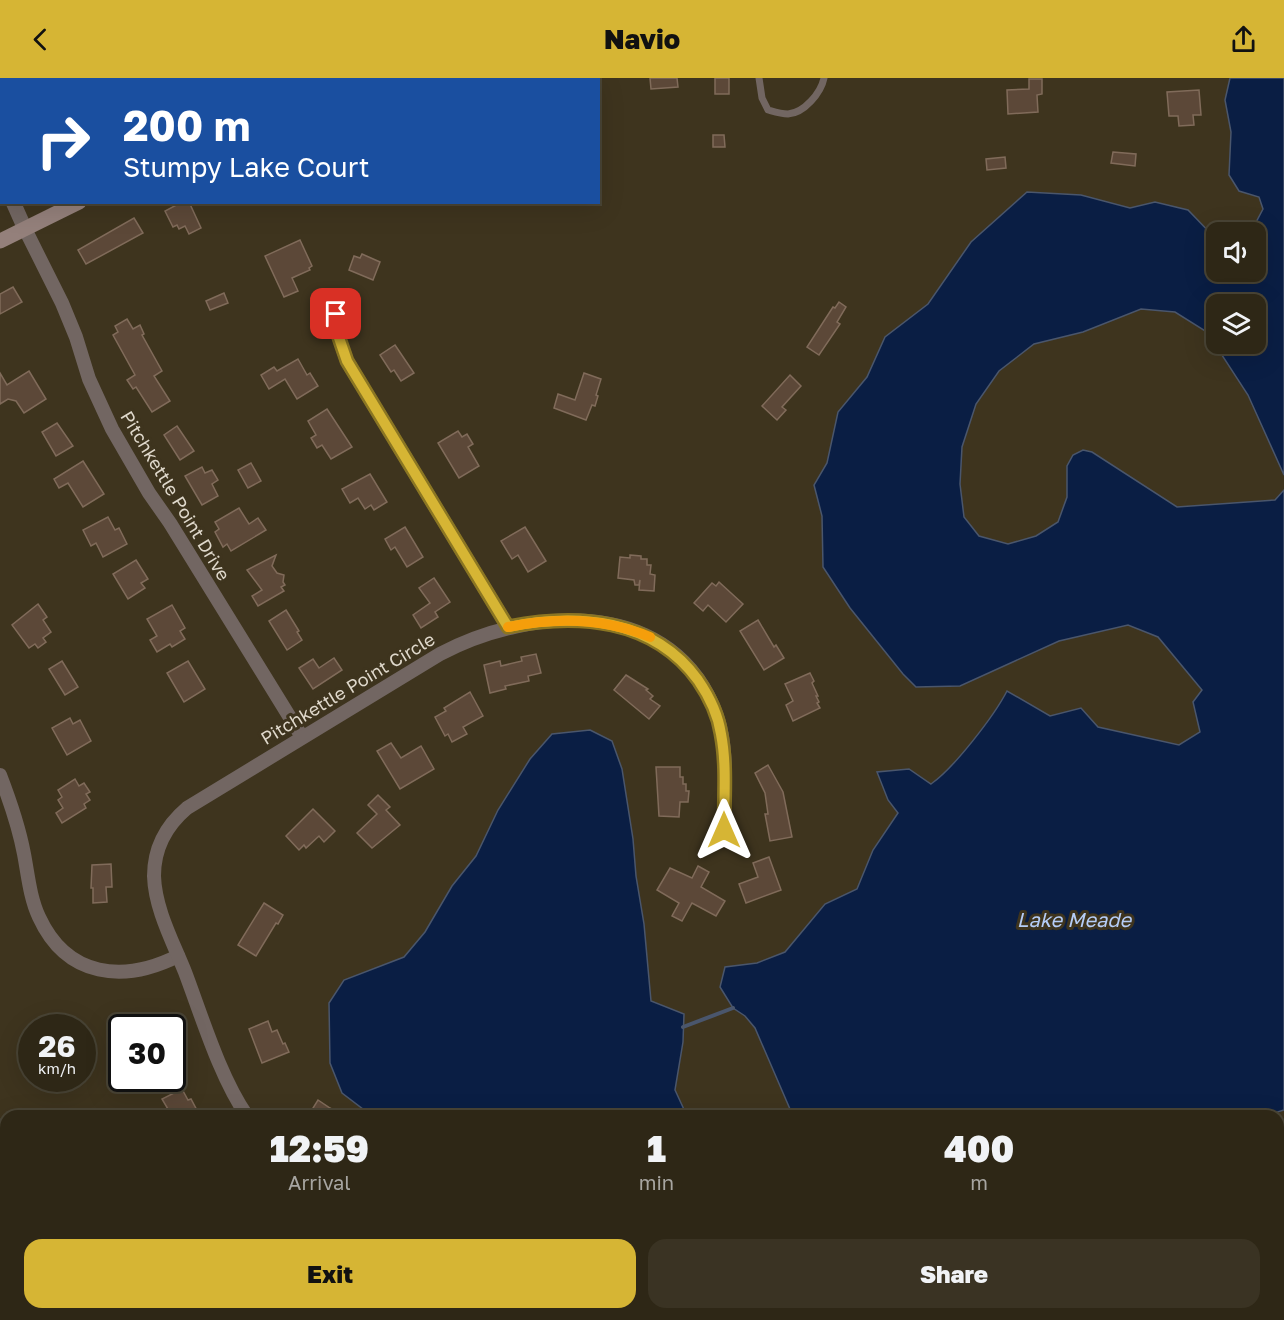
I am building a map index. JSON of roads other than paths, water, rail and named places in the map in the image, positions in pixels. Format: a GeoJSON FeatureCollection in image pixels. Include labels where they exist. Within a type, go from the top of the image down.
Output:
{"type":"FeatureCollection","features":[{"type":"Feature","properties":{"kind":"main road"},"geometry":{"type":"LineString","coordinates":[[0,242],[74,204]]}},
{"type":"Feature","properties":{"kind":"street"},"geometry":{"type":"LineString","coordinates":[[14,204],[25,229]]}},
{"type":"Feature","properties":{"kind":"street","name":"Pitchkettle Point Drive"},"geometry":{"type":"LineString","coordinates":[[25,229],[62,303],[76,337],[89,379],[112,429],[149,493],[170,523],[302,737]]}},
{"type":"Feature","properties":{"kind":"street"},"geometry":{"type":"LineString","coordinates":[[336,314],[337,332],[347,361],[508,627]]}},
{"type":"Feature","properties":{"kind":"street","name":"Pitchkettle Point Circle"},"geometry":{"type":"LineString","coordinates":[[243,1110],[210,1037],[155,890],[156,858],[167,830],[187,808],[440,654],[477,636],[528,623],[561,621],[614,625],[652,638],[678,657],[702,687],[718,718],[724,752],[724,830]]}},
{"type":"Feature","properties":{"kind":"street"},"geometry":{"type":"LineString","coordinates":[[0,775],[10,800],[33,900],[47,932],[58,946],[80,963],[109,972],[148,969],[178,956]]}},
{"type":"Feature","properties":{"kind":"lane"},"geometry":{"type":"LineString","coordinates":[[759,78],[762,98],[768,110],[779,114],[790,114],[800,110],[821,90],[824,78]]}},
{"type":"Feature","properties":{"kind":"water","name":"Lake Meade"},"geometry":{"type":"Polygon","coordinates":[[[1230,78],[1284,78],[1284,475],[1248,395],[1221,354],[1266,354],[1266,294],[1206,294],[1206,331],[1175,312],[1141,309],[1083,332],[1034,344],[999,371],[976,404],[962,447],[960,484],[964,517],[979,536],[1008,544],[1036,536],[1058,522],[1067,497],[1067,466],[1073,455],[1083,450],[1092,452],[1177,507],[1275,500],[1284,490],[1284,1110],[790,1110],[755,1028],[745,1016],[733,1008],[720,987],[725,967],[757,963],[785,952],[825,904],[857,889],[873,850],[898,813],[888,800],[877,772],[909,769],[931,784],[973,741],[1007,691],[1050,716],[1081,708],[1098,727],[1179,745],[1200,732],[1193,702],[1202,690],[1158,637],[1128,625],[1059,641],[960,686],[916,687],[850,608],[823,567],[822,516],[814,485],[827,463],[838,412],[867,377],[885,337],[928,304],[971,242],[1027,192],[1081,195],[1130,208],[1155,202],[1188,210],[1206,229],[1206,282],[1266,282],[1266,222],[1256,222],[1263,209],[1259,197],[1239,191],[1229,175],[1231,132],[1225,100],[1230,78]]]}},
{"type":"Feature","properties":{"kind":"water"},"geometry":{"type":"Polygon","coordinates":[[[590,730],[612,741],[622,769],[644,924],[651,1001],[684,1014],[683,1042],[675,1090],[684,1110],[363,1109],[342,1093],[330,1063],[329,1003],[344,980],[404,957],[425,932],[452,886],[476,856],[498,810],[530,759],[552,734],[590,730]]]}},
{"type":"Feature","properties":{"kind":"waterway"},"geometry":{"type":"LineString","coordinates":[[683,1027],[733,1008]]}}]}
